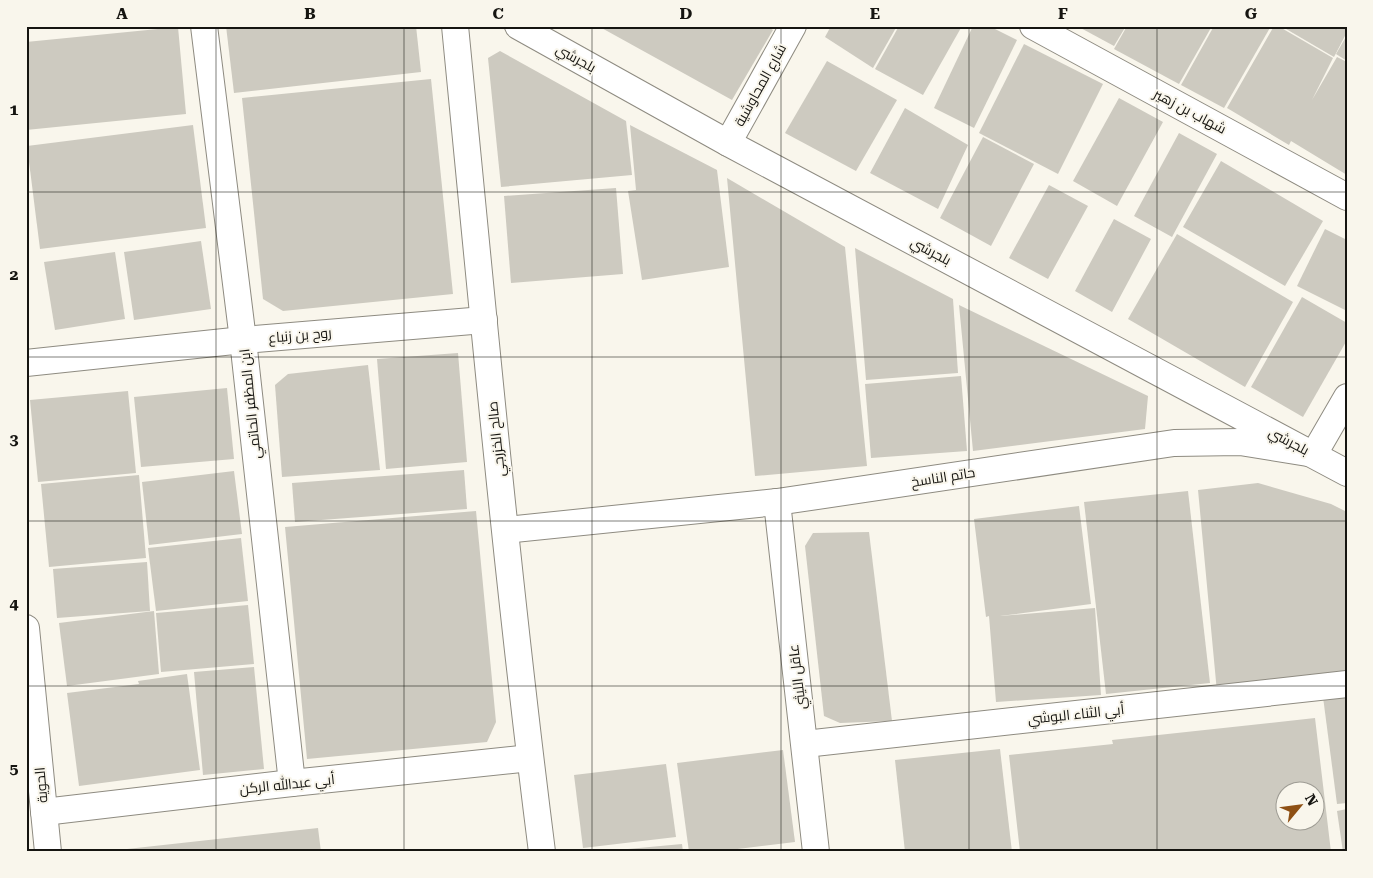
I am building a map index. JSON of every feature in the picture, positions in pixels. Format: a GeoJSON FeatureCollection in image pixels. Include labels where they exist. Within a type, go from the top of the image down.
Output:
{"type":"FeatureCollection","features":[{"type":"Feature","properties":{"kind":"street","name":"ابن المظفر الحاتمي"},"geometry":{"type":"LineString","coordinates":[[204,26],[243,340],[292,783]]}},
{"type":"Feature","properties":{"kind":"street","name":"صالح الخزرجي"},"geometry":{"type":"LineString","coordinates":[[455,26],[530,758],[542,852]]}},
{"type":"Feature","properties":{"kind":"street","name":"بلجرشي"},"geometry":{"type":"LineString","coordinates":[[518,26],[728,143],[1347,473]]}},
{"type":"Feature","properties":{"kind":"street","name":"شارع المحاوشية"},"geometry":{"type":"LineString","coordinates":[[728,143],[793,26]]}},
{"type":"Feature","properties":{"kind":"street","name":"شهاب بن زهير"},"geometry":{"type":"LineString","coordinates":[[1032,26],[1347,197]]}},
{"type":"Feature","properties":{"kind":"street","name":"روح بن زنباع"},"geometry":{"type":"LineString","coordinates":[[26,363],[243,340],[484,320]]}},
{"type":"Feature","properties":{"kind":"street"},"geometry":{"type":"LineString","coordinates":[[1314,454],[1347,397]]}},
{"type":"Feature","properties":{"kind":"street","name":"حاتم الناسخ"},"geometry":{"type":"LineString","coordinates":[[506,530],[777,502],[1174,443],[1240,442],[1314,454]]}},
{"type":"Feature","properties":{"kind":"street","name":"عاقل الليثي"},"geometry":{"type":"LineString","coordinates":[[777,502],[816,852]]}},
{"type":"Feature","properties":{"kind":"street","name":"الحوية"},"geometry":{"type":"LineString","coordinates":[[26,628],[48,852]]}},
{"type":"Feature","properties":{"kind":"street","name":"أبي الثناء البوشي"},"geometry":{"type":"LineString","coordinates":[[805,744],[1347,684]]}},
{"type":"Feature","properties":{"kind":"street","name":"أبي عبدالله الركن"},"geometry":{"type":"LineString","coordinates":[[44,812],[530,758]]}},
{"type":"Feature","properties":{"kind":"building"},"geometry":{"type":"Polygon","coordinates":[[[226,26],[416,26],[421,72],[234,93],[226,26]]]}},
{"type":"Feature","properties":{"kind":"building"},"geometry":{"type":"Polygon","coordinates":[[[598,26],[767,26],[773,30],[732,100],[598,26]]]}},
{"type":"Feature","properties":{"kind":"building"},"geometry":{"type":"Polygon","coordinates":[[[831,26],[897,26],[873,68],[825,37],[831,26]]]}},
{"type":"Feature","properties":{"kind":"building"},"geometry":{"type":"Polygon","coordinates":[[[899,26],[962,26],[923,95],[875,69],[899,26]]]}},
{"type":"Feature","properties":{"kind":"building"},"geometry":{"type":"Polygon","coordinates":[[[973,26],[989,26],[1017,40],[974,128],[934,108],[973,26]]]}},
{"type":"Feature","properties":{"kind":"building"},"geometry":{"type":"Polygon","coordinates":[[[1077,26],[1126,26],[1114,46],[1077,26]]]}},
{"type":"Feature","properties":{"kind":"building"},"geometry":{"type":"Polygon","coordinates":[[[1127,26],[1212,26],[1179,84],[1114,49],[1127,26]]]}},
{"type":"Feature","properties":{"kind":"building"},"geometry":{"type":"Polygon","coordinates":[[[1214,26],[1271,26],[1224,108],[1181,85],[1214,26]]]}},
{"type":"Feature","properties":{"kind":"building"},"geometry":{"type":"Polygon","coordinates":[[[1274,26],[1278,26],[1333,58],[1312,100],[1337,57],[1347,62],[1347,175],[1291,141],[1289,145],[1227,108],[1274,26]]]}},
{"type":"Feature","properties":{"kind":"building"},"geometry":{"type":"Polygon","coordinates":[[[1281,26],[1347,26],[1347,32],[1334,57],[1281,26]]]}},
{"type":"Feature","properties":{"kind":"building"},"geometry":{"type":"Polygon","coordinates":[[[178,27],[186,114],[26,130],[26,42],[178,27]]]}},
{"type":"Feature","properties":{"kind":"building"},"geometry":{"type":"Polygon","coordinates":[[[1347,35],[1347,61],[1336,54],[1347,35]]]}},
{"type":"Feature","properties":{"kind":"building"},"geometry":{"type":"Polygon","coordinates":[[[1024,44],[1103,84],[1058,174],[979,133],[1024,44]]]}},
{"type":"Feature","properties":{"kind":"building"},"geometry":{"type":"Polygon","coordinates":[[[500,51],[626,121],[632,175],[501,187],[488,58],[500,51]]]}},
{"type":"Feature","properties":{"kind":"building"},"geometry":{"type":"Polygon","coordinates":[[[827,61],[897,100],[856,171],[785,133],[827,61]]]}},
{"type":"Feature","properties":{"kind":"building"},"geometry":{"type":"Polygon","coordinates":[[[431,79],[453,294],[283,311],[263,299],[242,98],[431,79]]]}},
{"type":"Feature","properties":{"kind":"building"},"geometry":{"type":"Polygon","coordinates":[[[1119,98],[1163,122],[1117,206],[1073,181],[1119,98]]]}},
{"type":"Feature","properties":{"kind":"building"},"geometry":{"type":"Polygon","coordinates":[[[905,108],[968,145],[938,209],[870,173],[905,108]]]}},
{"type":"Feature","properties":{"kind":"building"},"geometry":{"type":"Polygon","coordinates":[[[193,125],[206,228],[40,249],[27,146],[193,125]]]}},
{"type":"Feature","properties":{"kind":"building"},"geometry":{"type":"Polygon","coordinates":[[[630,125],[717,170],[729,267],[642,280],[628,191],[636,190],[630,125]]]}},
{"type":"Feature","properties":{"kind":"building"},"geometry":{"type":"Polygon","coordinates":[[[1179,133],[1217,154],[1172,237],[1134,216],[1179,133]]]}},
{"type":"Feature","properties":{"kind":"building"},"geometry":{"type":"Polygon","coordinates":[[[983,137],[1034,164],[991,246],[940,218],[983,137]]]}},
{"type":"Feature","properties":{"kind":"building"},"geometry":{"type":"Polygon","coordinates":[[[1221,161],[1323,221],[1285,286],[1183,227],[1221,161]]]}},
{"type":"Feature","properties":{"kind":"building"},"geometry":{"type":"Polygon","coordinates":[[[727,178],[845,247],[867,466],[755,476],[727,178]]]}},
{"type":"Feature","properties":{"kind":"building"},"geometry":{"type":"Polygon","coordinates":[[[1049,185],[1088,206],[1048,279],[1009,258],[1049,185]]]}},
{"type":"Feature","properties":{"kind":"building"},"geometry":{"type":"Polygon","coordinates":[[[616,188],[623,274],[511,283],[504,196],[616,188]]]}},
{"type":"Feature","properties":{"kind":"building"},"geometry":{"type":"Polygon","coordinates":[[[1114,219],[1151,239],[1112,312],[1075,291],[1114,219]]]}},
{"type":"Feature","properties":{"kind":"building"},"geometry":{"type":"Polygon","coordinates":[[[1325,229],[1347,240],[1347,311],[1297,286],[1325,229]]]}},
{"type":"Feature","properties":{"kind":"building"},"geometry":{"type":"Polygon","coordinates":[[[1177,234],[1293,302],[1245,387],[1128,319],[1177,234]]]}},
{"type":"Feature","properties":{"kind":"building"},"geometry":{"type":"Polygon","coordinates":[[[201,241],[211,309],[134,320],[124,252],[201,241]]]}},
{"type":"Feature","properties":{"kind":"building"},"geometry":{"type":"Polygon","coordinates":[[[855,248],[953,299],[958,373],[866,380],[855,248]]]}},
{"type":"Feature","properties":{"kind":"building"},"geometry":{"type":"Polygon","coordinates":[[[115,252],[125,319],[55,330],[44,262],[115,252]]]}},
{"type":"Feature","properties":{"kind":"building"},"geometry":{"type":"Polygon","coordinates":[[[1302,297],[1347,323],[1347,340],[1303,417],[1251,387],[1302,297]]]}},
{"type":"Feature","properties":{"kind":"building"},"geometry":{"type":"Polygon","coordinates":[[[959,305],[1148,396],[1145,429],[973,451],[959,305]]]}},
{"type":"Feature","properties":{"kind":"building"},"geometry":{"type":"Polygon","coordinates":[[[458,353],[467,462],[386,469],[377,359],[458,353]]]}},
{"type":"Feature","properties":{"kind":"building"},"geometry":{"type":"Polygon","coordinates":[[[368,365],[380,470],[282,477],[275,385],[288,374],[368,365]]]}},
{"type":"Feature","properties":{"kind":"building"},"geometry":{"type":"Polygon","coordinates":[[[961,376],[967,451],[871,458],[865,384],[961,376]]]}},
{"type":"Feature","properties":{"kind":"building"},"geometry":{"type":"Polygon","coordinates":[[[227,388],[234,459],[141,467],[134,397],[227,388]]]}},
{"type":"Feature","properties":{"kind":"building"},"geometry":{"type":"Polygon","coordinates":[[[128,391],[136,473],[38,482],[30,400],[128,391]]]}},
{"type":"Feature","properties":{"kind":"building"},"geometry":{"type":"Polygon","coordinates":[[[464,470],[467,509],[295,522],[292,483],[464,470]]]}},
{"type":"Feature","properties":{"kind":"building"},"geometry":{"type":"Polygon","coordinates":[[[234,471],[242,534],[149,545],[142,482],[234,471]]]}},
{"type":"Feature","properties":{"kind":"building"},"geometry":{"type":"Polygon","coordinates":[[[139,475],[146,558],[49,567],[41,484],[139,475]]]}},
{"type":"Feature","properties":{"kind":"building"},"geometry":{"type":"Polygon","coordinates":[[[1258,483],[1331,504],[1347,512],[1347,676],[1217,692],[1198,490],[1258,483]]]}},
{"type":"Feature","properties":{"kind":"building"},"geometry":{"type":"Polygon","coordinates":[[[1188,491],[1210,683],[1106,694],[1084,502],[1188,491]]]}},
{"type":"Feature","properties":{"kind":"building"},"geometry":{"type":"Polygon","coordinates":[[[1079,506],[1091,604],[1000,616],[1095,608],[1101,695],[996,702],[989,616],[986,617],[974,519],[1079,506]]]}},
{"type":"Feature","properties":{"kind":"building"},"geometry":{"type":"Polygon","coordinates":[[[476,511],[496,722],[487,742],[307,759],[285,527],[476,511]]]}},
{"type":"Feature","properties":{"kind":"building"},"geometry":{"type":"Polygon","coordinates":[[[869,532],[892,721],[840,723],[824,716],[805,546],[813,533],[869,532]]]}},
{"type":"Feature","properties":{"kind":"building"},"geometry":{"type":"Polygon","coordinates":[[[241,538],[248,601],[156,611],[148,548],[241,538]]]}},
{"type":"Feature","properties":{"kind":"building"},"geometry":{"type":"Polygon","coordinates":[[[147,562],[150,611],[57,618],[53,569],[147,562]]]}},
{"type":"Feature","properties":{"kind":"building"},"geometry":{"type":"Polygon","coordinates":[[[248,605],[254,664],[161,672],[156,613],[248,605]]]}},
{"type":"Feature","properties":{"kind":"building"},"geometry":{"type":"Polygon","coordinates":[[[154,611],[159,674],[67,686],[59,623],[154,611]]]}},
{"type":"Feature","properties":{"kind":"building"},"geometry":{"type":"Polygon","coordinates":[[[254,667],[264,769],[203,775],[194,672],[254,667]]]}},
{"type":"Feature","properties":{"kind":"building"},"geometry":{"type":"Polygon","coordinates":[[[187,674],[200,770],[79,786],[67,693],[139,684],[138,681],[187,674]]]}},
{"type":"Feature","properties":{"kind":"building"},"geometry":{"type":"Polygon","coordinates":[[[1347,694],[1347,803],[1337,804],[1323,697],[1347,694]]]}},
{"type":"Feature","properties":{"kind":"building"},"geometry":{"type":"Polygon","coordinates":[[[1315,718],[1322,780],[1276,780],[1276,830],[1326,830],[1326,810],[1331,852],[1020,852],[1009,755],[1113,744],[1112,740],[1315,718]]]}},
{"type":"Feature","properties":{"kind":"building"},"geometry":{"type":"Polygon","coordinates":[[[1000,749],[1012,852],[905,852],[895,760],[1000,749]]]}},
{"type":"Feature","properties":{"kind":"building"},"geometry":{"type":"Polygon","coordinates":[[[783,750],[795,842],[713,852],[689,852],[677,763],[783,750]]]}},
{"type":"Feature","properties":{"kind":"building"},"geometry":{"type":"Polygon","coordinates":[[[666,764],[676,837],[583,848],[574,775],[666,764]]]}},
{"type":"Feature","properties":{"kind":"building"},"geometry":{"type":"Polygon","coordinates":[[[1347,809],[1347,852],[1343,852],[1337,811],[1347,809]]]}},
{"type":"Feature","properties":{"kind":"building"},"geometry":{"type":"Polygon","coordinates":[[[318,828],[321,852],[118,852],[118,850],[318,828]]]}},
{"type":"Feature","properties":{"kind":"building"},"geometry":{"type":"Polygon","coordinates":[[[682,844],[683,852],[617,852],[617,850],[682,844]]]}}]}
